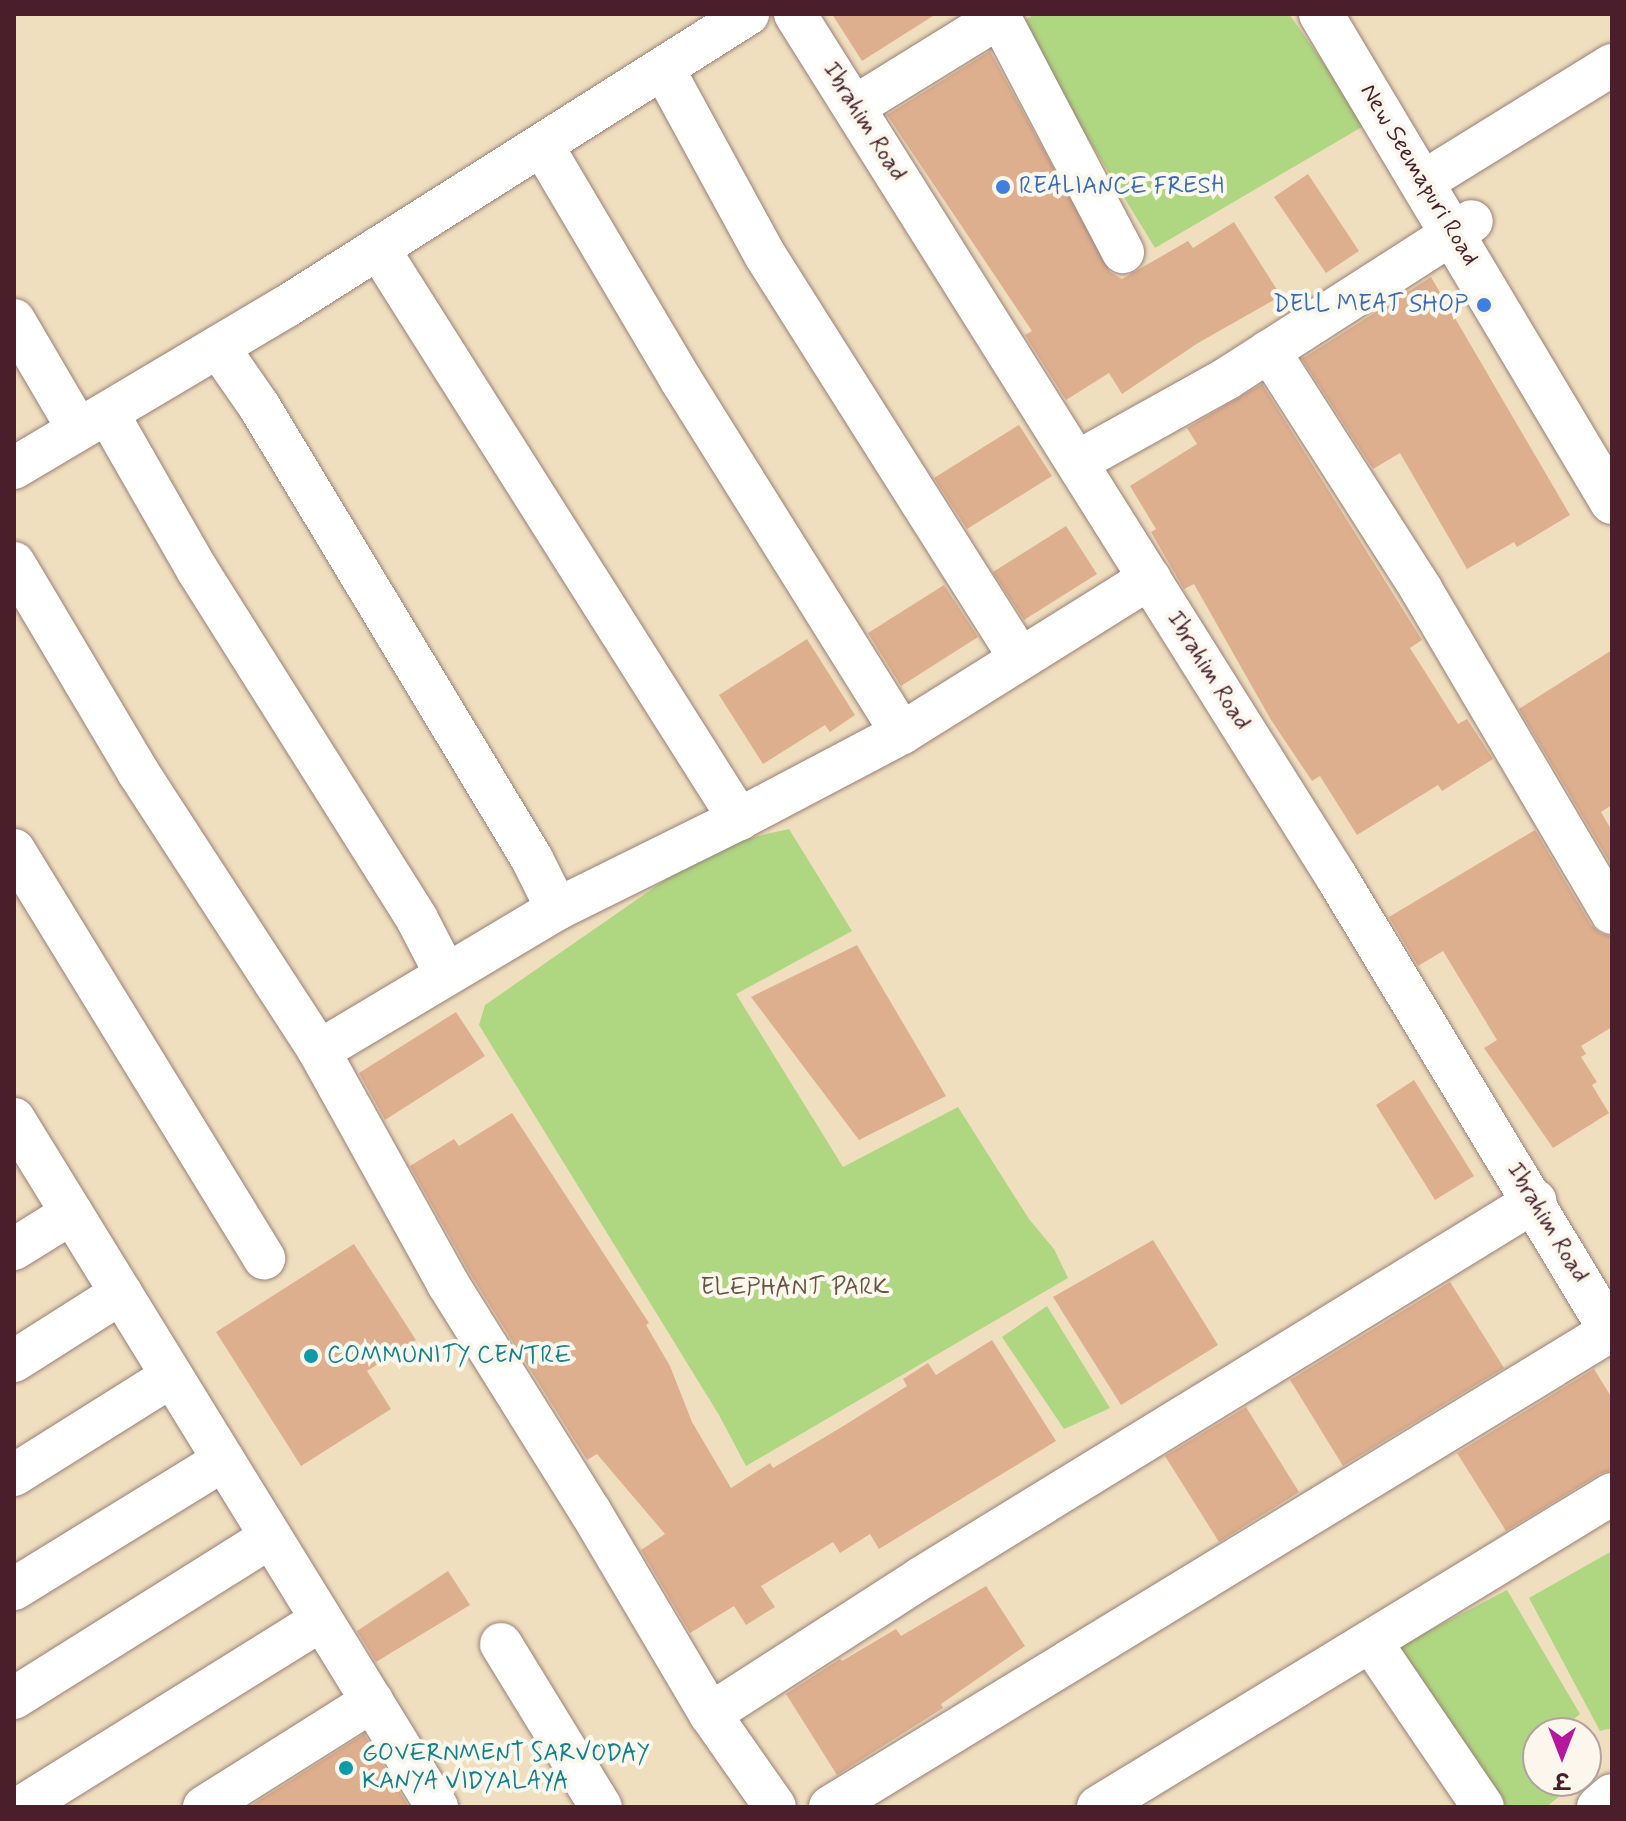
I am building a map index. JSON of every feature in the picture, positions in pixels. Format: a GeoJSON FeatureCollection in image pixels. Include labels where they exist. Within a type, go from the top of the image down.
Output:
{"type":"FeatureCollection","features":[{"type":"Feature","properties":{"kind":"main road","name":"New Seemapuri Road"},"geometry":{"type":"LineString","coordinates":[[1321,14],[1612,456]]}},
{"type":"Feature","properties":{"kind":"main road","name":"New Seemapuri Road"},"geometry":{"type":"LineString","coordinates":[[1348,14],[1442,170],[1463,226],[1612,502]]}},
{"type":"Feature","properties":{"kind":"street"},"geometry":{"type":"LineString","coordinates":[[14,468],[218,347],[748,14]]}},
{"type":"Feature","properties":{"kind":"street","name":"Ibrahim Road"},"geometry":{"type":"LineString","coordinates":[[795,14],[1150,578],[1535,1201],[1611,1332]]}},
{"type":"Feature","properties":{"kind":"street"},"geometry":{"type":"LineString","coordinates":[[854,107],[999,16],[1123,252]]}},
{"type":"Feature","properties":{"kind":"street"},"geometry":{"type":"LineString","coordinates":[[1442,170],[1612,65]]}},
{"type":"Feature","properties":{"kind":"street"},"geometry":{"type":"LineString","coordinates":[[663,68],[765,255],[1019,657]]}},
{"type":"Feature","properties":{"kind":"street"},"geometry":{"type":"LineString","coordinates":[[542,145],[681,380],[902,733]]}},
{"type":"Feature","properties":{"kind":"street"},"geometry":{"type":"LineString","coordinates":[[1077,462],[1269,351],[1463,226]]}},
{"type":"Feature","properties":{"kind":"street"},"geometry":{"type":"LineString","coordinates":[[378,248],[739,819]]}},
{"type":"Feature","properties":{"kind":"street"},"geometry":{"type":"LineString","coordinates":[[14,320],[93,422],[198,571],[417,919],[445,973]]}},
{"type":"Feature","properties":{"kind":"street"},"geometry":{"type":"LineString","coordinates":[[218,347],[259,406],[532,859],[557,909]]}},
{"type":"Feature","properties":{"kind":"street"},"geometry":{"type":"LineString","coordinates":[[1269,351],[1421,589],[1612,913]]}},
{"type":"Feature","properties":{"kind":"street"},"geometry":{"type":"LineString","coordinates":[[14,563],[138,772],[319,1051],[448,1284],[590,1511],[710,1714],[775,1807]]}},
{"type":"Feature","properties":{"kind":"street"},"geometry":{"type":"LineString","coordinates":[[319,1051],[445,973],[557,909],[739,819],[902,733],[1019,657],[1150,578]]}},
{"type":"Feature","properties":{"kind":"street"},"geometry":{"type":"LineString","coordinates":[[14,850],[264,1258]]}},
{"type":"Feature","properties":{"kind":"street"},"geometry":{"type":"LineString","coordinates":[[14,1119],[437,1807]]}},
{"type":"Feature","properties":{"kind":"street"},"geometry":{"type":"LineString","coordinates":[[710,1714],[921,1578],[1535,1201]]}},
{"type":"Feature","properties":{"kind":"street"},"geometry":{"type":"LineString","coordinates":[[14,1249],[72,1213]]}},
{"type":"Feature","properties":{"kind":"street"},"geometry":{"type":"LineString","coordinates":[[14,1361],[121,1293]]}},
{"type":"Feature","properties":{"kind":"street"},"geometry":{"type":"LineString","coordinates":[[830,1807],[1611,1332]]}},
{"type":"Feature","properties":{"kind":"street"},"geometry":{"type":"LineString","coordinates":[[14,1475],[172,1376]]}},
{"type":"Feature","properties":{"kind":"street"},"geometry":{"type":"LineString","coordinates":[[14,1589],[224,1460]]}},
{"type":"Feature","properties":{"kind":"street"},"geometry":{"type":"LineString","coordinates":[[1105,1805],[1612,1494]]}},
{"type":"Feature","properties":{"kind":"street"},"geometry":{"type":"LineString","coordinates":[[14,1698],[271,1537]]}},
{"type":"Feature","properties":{"kind":"street"},"geometry":{"type":"LineString","coordinates":[[21,1807],[322,1620]]}},
{"type":"Feature","properties":{"kind":"street"},"geometry":{"type":"LineString","coordinates":[[1371,1642],[1483,1807]]}},
{"type":"Feature","properties":{"kind":"street"},"geometry":{"type":"LineString","coordinates":[[501,1644],[601,1807]]}},
{"type":"Feature","properties":{"kind":"street"},"geometry":{"type":"LineString","coordinates":[[204,1807],[372,1701]]}},
{"type":"Feature","properties":{"kind":"street"},"geometry":{"type":"LineString","coordinates":[[1598,1807],[1612,1795]]}},
{"type":"Feature","properties":{"kind":"green space"},"geometry":{"type":"Polygon","coordinates":[[[1035,14],[1289,14],[1367,124],[1155,248],[1018,24],[1035,14]]]}},
{"type":"Feature","properties":{"kind":"green space","name":"ELEPHANT PARK"},"geometry":{"type":"Polygon","coordinates":[[[789,829],[852,931],[736,994],[843,1167],[958,1107],[1029,1219],[1054,1249],[1068,1278],[746,1466],[719,1415],[479,1025],[485,1005],[714,846],[789,829]]]}},
{"type":"Feature","properties":{"kind":"green space"},"geometry":{"type":"Polygon","coordinates":[[[1047,1306],[1110,1408],[1064,1429],[1002,1337],[1047,1306]]]}},
{"type":"Feature","properties":{"kind":"green space"},"geometry":{"type":"Polygon","coordinates":[[[1612,1551],[1612,1728],[1602,1730],[1602,1717],[1593,1717],[1529,1598],[1612,1551]]]}},
{"type":"Feature","properties":{"kind":"green space"},"geometry":{"type":"Polygon","coordinates":[[[1507,1590],[1580,1714],[1576,1717],[1522,1717],[1522,1797],[1559,1797],[1546,1807],[1462,1807],[1377,1658],[1507,1590]]]}},
{"type":"Feature","properties":{"kind":"building"},"geometry":{"type":"Polygon","coordinates":[[[832,14],[936,14],[862,61],[832,14]]]}},
{"type":"Feature","properties":{"kind":"building"},"geometry":{"type":"Polygon","coordinates":[[[990,51],[1110,272],[1122,279],[1188,241],[1193,248],[1234,222],[1281,296],[1198,343],[1122,394],[1109,373],[1066,400],[1025,335],[1032,331],[887,115],[990,51]]]}},
{"type":"Feature","properties":{"kind":"building"},"geometry":{"type":"Polygon","coordinates":[[[1308,174],[1359,251],[1326,273],[1274,197],[1308,174]]]}},
{"type":"Feature","properties":{"kind":"building"},"geometry":{"type":"Polygon","coordinates":[[[1431,277],[1570,515],[1517,547],[1514,542],[1467,569],[1400,453],[1373,469],[1302,359],[1431,277]]]}},
{"type":"Feature","properties":{"kind":"building"},"geometry":{"type":"Polygon","coordinates":[[[1262,384],[1422,640],[1410,648],[1458,724],[1467,719],[1493,759],[1442,791],[1438,785],[1357,835],[1320,776],[1312,781],[1271,720],[1194,584],[1184,589],[1151,532],[1156,529],[1130,486],[1197,444],[1187,428],[1262,384]]]}},
{"type":"Feature","properties":{"kind":"building"},"geometry":{"type":"Polygon","coordinates":[[[1019,425],[1052,476],[967,529],[934,478],[1019,425]]]}},
{"type":"Feature","properties":{"kind":"building"},"geometry":{"type":"Polygon","coordinates":[[[1066,526],[1097,574],[1024,620],[993,572],[1066,526]]]}},
{"type":"Feature","properties":{"kind":"building"},"geometry":{"type":"Polygon","coordinates":[[[944,585],[978,637],[901,686],[868,633],[944,585]]]}},
{"type":"Feature","properties":{"kind":"building"},"geometry":{"type":"Polygon","coordinates":[[[807,639],[855,715],[830,732],[825,725],[763,764],[719,695],[807,639]]]}},
{"type":"Feature","properties":{"kind":"building"},"geometry":{"type":"Polygon","coordinates":[[[1612,650],[1612,805],[1601,812],[1612,831],[1612,866],[1519,709],[1612,650]]]}},
{"type":"Feature","properties":{"kind":"building"},"geometry":{"type":"Polygon","coordinates":[[[1535,830],[1591,925],[1600,933],[1612,937],[1612,1027],[1581,1046],[1586,1054],[1581,1057],[1597,1082],[1592,1085],[1609,1113],[1553,1148],[1484,1048],[1497,1040],[1443,951],[1418,966],[1389,917],[1535,830]]]}},
{"type":"Feature","properties":{"kind":"building"},"geometry":{"type":"Polygon","coordinates":[[[857,945],[946,1096],[859,1140],[751,997],[857,945]]]}},
{"type":"Feature","properties":{"kind":"building"},"geometry":{"type":"Polygon","coordinates":[[[456,1012],[485,1056],[385,1120],[359,1073],[456,1012]]]}},
{"type":"Feature","properties":{"kind":"building"},"geometry":{"type":"Polygon","coordinates":[[[1414,1080],[1474,1176],[1435,1200],[1376,1105],[1414,1080]]]}},
{"type":"Feature","properties":{"kind":"building"},"geometry":{"type":"Polygon","coordinates":[[[512,1113],[649,1323],[646,1325],[670,1366],[692,1422],[731,1488],[770,1463],[773,1468],[907,1386],[903,1379],[928,1363],[936,1375],[992,1340],[1056,1441],[879,1549],[870,1534],[840,1553],[833,1542],[761,1586],[775,1607],[746,1625],[734,1606],[690,1633],[641,1550],[665,1534],[597,1454],[587,1460],[469,1272],[410,1166],[454,1139],[459,1146],[512,1113]]]}},
{"type":"Feature","properties":{"kind":"building"},"geometry":{"type":"Polygon","coordinates":[[[1153,1240],[1218,1345],[1121,1405],[1053,1297],[1153,1240]]]}},
{"type":"Feature","properties":{"kind":"building","name":"COMMUNITY CENTRE"},"geometry":{"type":"Polygon","coordinates":[[[354,1244],[416,1340],[367,1371],[391,1409],[301,1466],[216,1332],[354,1244]]]}},
{"type":"Feature","properties":{"kind":"building"},"geometry":{"type":"Polygon","coordinates":[[[1450,1282],[1504,1368],[1343,1466],[1290,1380],[1450,1282]]]}},
{"type":"Feature","properties":{"kind":"building"},"geometry":{"type":"Polygon","coordinates":[[[1594,1369],[1612,1398],[1612,1470],[1600,1474],[1506,1531],[1457,1453],[1594,1369]]]}},
{"type":"Feature","properties":{"kind":"building"},"geometry":{"type":"Polygon","coordinates":[[[1246,1407],[1299,1492],[1219,1542],[1165,1456],[1246,1407]]]}},
{"type":"Feature","properties":{"kind":"building"},"geometry":{"type":"Polygon","coordinates":[[[448,1571],[470,1605],[376,1662],[357,1631],[448,1571]]]}},
{"type":"Feature","properties":{"kind":"building"},"geometry":{"type":"Polygon","coordinates":[[[986,1586],[1025,1646],[941,1704],[943,1708],[837,1775],[786,1694],[840,1659],[842,1661],[896,1629],[901,1636],[986,1586]]]}},
{"type":"Feature","properties":{"kind":"building","name":"GOVERNMENT SARVODAY KANYA VIDYALAYA"},"geometry":{"type":"Polygon","coordinates":[[[364,1734],[409,1807],[249,1807],[364,1734]]]}},
{"type":"Feature","properties":{"kind":"place","name":"REALIANCE FRESH"},"geometry":{"type":"Point","coordinates":[1003,187]}},
{"type":"Feature","properties":{"kind":"place","name":"DELL MEAT SHOP"},"geometry":{"type":"Point","coordinates":[1484,305]}},
{"type":"Feature","properties":{"kind":"place","name":"COMMUNITY CENTRE"},"geometry":{"type":"Point","coordinates":[311,1356]}},
{"type":"Feature","properties":{"kind":"place","name":"GOVERNMENT SARVODAY KANYA VIDYALAYA"},"geometry":{"type":"Point","coordinates":[346,1768]}}]}
